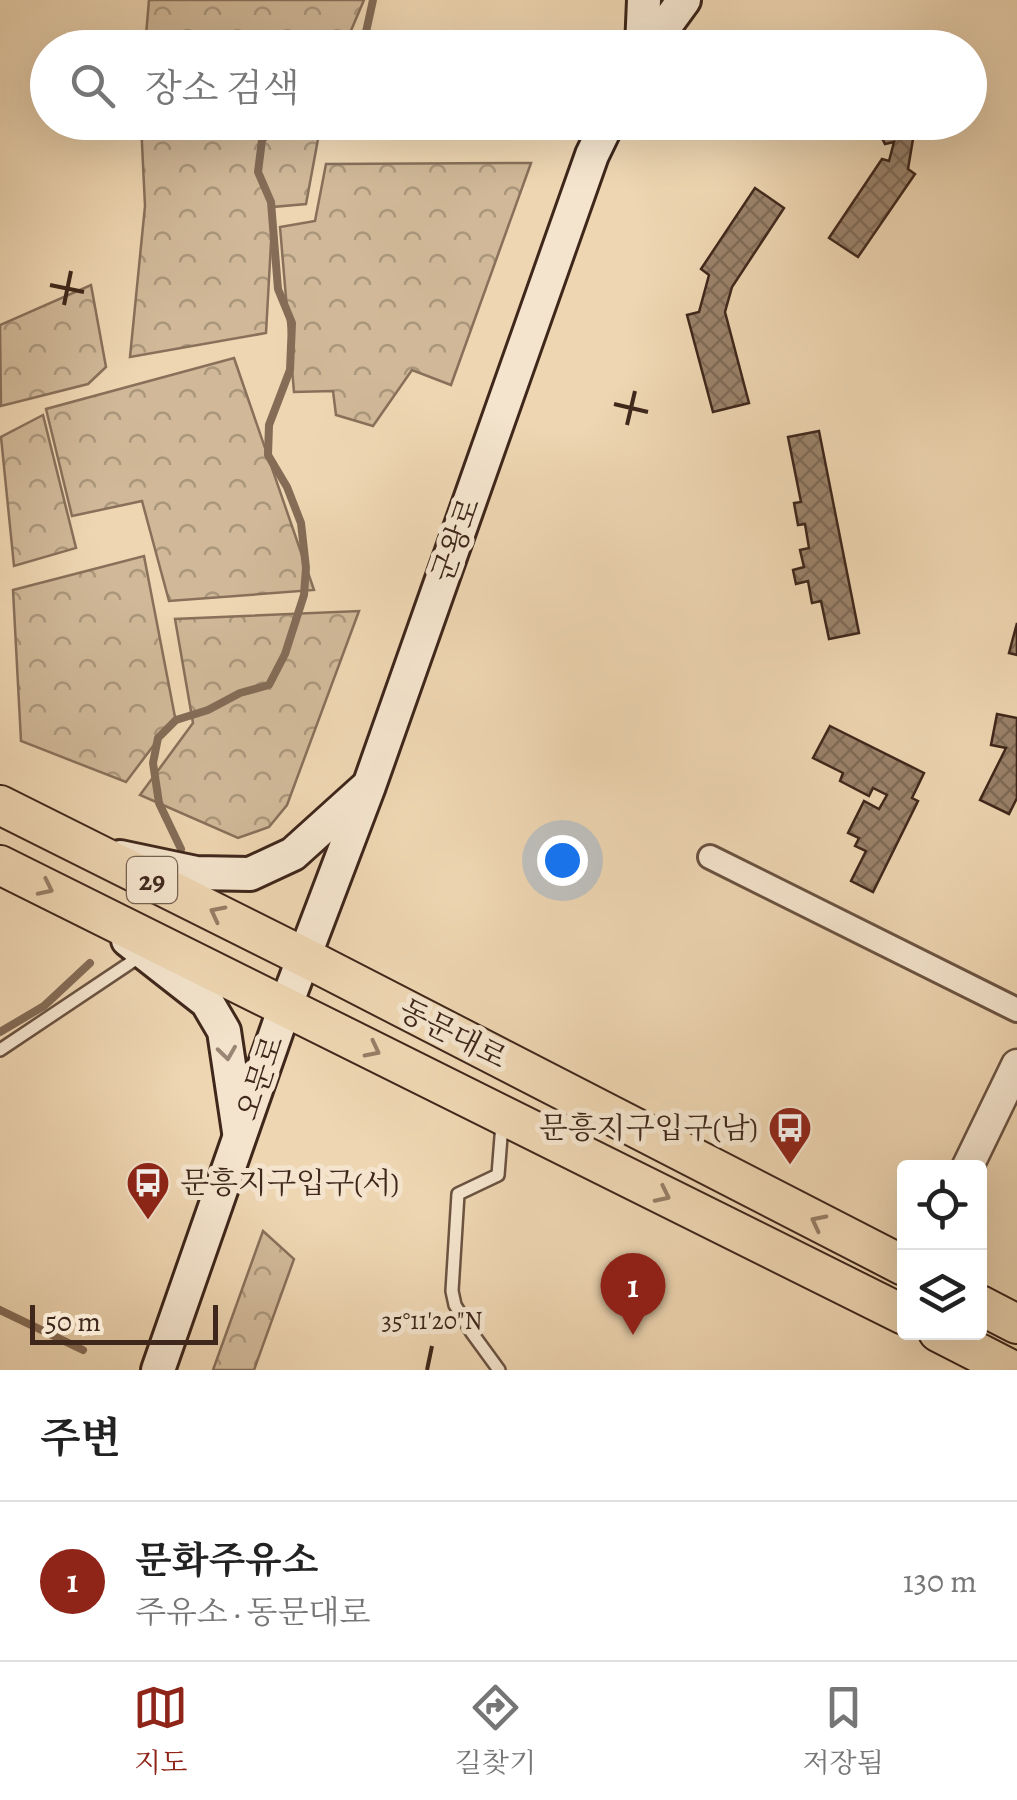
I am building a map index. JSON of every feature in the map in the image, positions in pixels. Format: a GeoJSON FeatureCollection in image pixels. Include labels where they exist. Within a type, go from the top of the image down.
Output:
{"type":"FeatureCollection","features":[{"type":"Feature","properties":{"kind":"main road"},"geometry":{"type":"LineString","coordinates":[[644,0],[645,30]]}},
{"type":"Feature","properties":{"kind":"main road"},"geometry":{"type":"LineString","coordinates":[[660,30],[684,0]]}},
{"type":"Feature","properties":{"kind":"main road","name":"군왕로"},"geometry":{"type":"LineString","coordinates":[[304,957],[599,140]]}},
{"type":"Feature","properties":{"kind":"main road"},"geometry":{"type":"LineString","coordinates":[[93,851],[196,873],[250,874],[293,854],[368,786]]}},
{"type":"Feature","properties":{"kind":"main road","name":"동문대로"},"geometry":{"type":"LineString","coordinates":[[0,805],[897,1262]]}},
{"type":"Feature","properties":{"kind":"main road","name":"동문대로"},"geometry":{"type":"LineString","coordinates":[[0,866],[503,1115],[897,1304]]}},
{"type":"Feature","properties":{"kind":"main road"},"geometry":{"type":"LineString","coordinates":[[92,911],[207,1002],[224,1030],[240,1136]]}},
{"type":"Feature","properties":{"kind":"main road","name":"오문로"},"geometry":{"type":"LineString","coordinates":[[158,1370],[304,957]]}},
{"type":"Feature","properties":{"kind":"main road"},"geometry":{"type":"LineString","coordinates":[[987,1309],[1017,1324]]}},
{"type":"Feature","properties":{"kind":"main road"},"geometry":{"type":"LineString","coordinates":[[954,1340],[1012,1370]]}},
{"type":"Feature","properties":{"kind":"street"},"geometry":{"type":"LineString","coordinates":[[710,857],[1017,1010]]}},
{"type":"Feature","properties":{"kind":"street"},"geometry":{"type":"LineString","coordinates":[[971,1160],[1017,1066]]}},
{"type":"Feature","properties":{"kind":"lane"},"geometry":{"type":"LineString","coordinates":[[0,1050],[145,953]]}},
{"type":"Feature","properties":{"kind":"lane"},"geometry":{"type":"LineString","coordinates":[[499,1370],[460,1314],[452,1290],[458,1194],[498,1175],[503,1115]]}},
{"type":"Feature","properties":{"kind":"green space"},"geometry":{"type":"Polygon","coordinates":[[[149,0],[364,0],[351,30],[146,30],[149,0]]]}},
{"type":"Feature","properties":{"kind":"green space"},"geometry":{"type":"Polygon","coordinates":[[[142,140],[318,140],[306,204],[273,207],[266,333],[130,357],[145,206],[142,140]]]}},
{"type":"Feature","properties":{"kind":"green space"},"geometry":{"type":"Polygon","coordinates":[[[531,163],[451,385],[412,370],[373,426],[336,415],[333,391],[294,392],[280,227],[315,221],[326,164],[531,163]]]}},
{"type":"Feature","properties":{"kind":"green space"},"geometry":{"type":"Polygon","coordinates":[[[91,285],[106,367],[88,384],[1,406],[0,325],[91,285]]]}},
{"type":"Feature","properties":{"kind":"green space"},"geometry":{"type":"Polygon","coordinates":[[[234,358],[314,590],[169,601],[142,501],[72,516],[46,409],[234,358]]]}},
{"type":"Feature","properties":{"kind":"green space"},"geometry":{"type":"Polygon","coordinates":[[[43,415],[76,548],[14,566],[1,437],[43,415]]]}},
{"type":"Feature","properties":{"kind":"green space"},"geometry":{"type":"Polygon","coordinates":[[[144,556],[175,717],[126,782],[21,741],[13,590],[144,556]]]}},
{"type":"Feature","properties":{"kind":"green space"},"geometry":{"type":"Polygon","coordinates":[[[359,611],[287,805],[269,827],[238,838],[140,795],[193,723],[175,619],[359,611]]]}},
{"type":"Feature","properties":{"kind":"green space"},"geometry":{"type":"Polygon","coordinates":[[[263,1231],[294,1259],[254,1370],[213,1370],[263,1231]]]}},
{"type":"Feature","properties":{"kind":"building"},"geometry":{"type":"Polygon","coordinates":[[[883,140],[913,140],[908,169],[915,174],[858,257],[829,238],[882,159],[889,161],[894,142],[885,144],[883,140]]]}},
{"type":"Feature","properties":{"kind":"building"},"geometry":{"type":"Polygon","coordinates":[[[755,188],[784,208],[732,287],[725,312],[749,403],[713,412],[687,315],[699,312],[709,275],[701,269],[755,188]]]}},
{"type":"Feature","properties":{"kind":"building"},"geometry":{"type":"Polygon","coordinates":[[[819,431],[859,633],[829,639],[821,601],[812,603],[808,581],[796,584],[793,570],[804,567],[800,550],[809,548],[805,524],[798,525],[794,503],[801,502],[788,437],[819,431]]]}},
{"type":"Feature","properties":{"kind":"building"},"geometry":{"type":"Polygon","coordinates":[[[1017,623],[1017,655],[1009,653],[1017,623]]]}},
{"type":"Feature","properties":{"kind":"building"},"geometry":{"type":"Polygon","coordinates":[[[997,714],[1017,718],[1017,798],[1009,814],[980,800],[1006,748],[991,745],[997,714]]]}},
{"type":"Feature","properties":{"kind":"building"},"geometry":{"type":"Polygon","coordinates":[[[830,726],[924,773],[912,798],[918,801],[873,892],[851,881],[866,851],[855,846],[859,838],[848,833],[864,801],[879,809],[887,795],[873,788],[869,796],[840,781],[843,773],[813,758],[830,726]]]}},
{"type":"Feature","properties":{"kind":"waterway"},"geometry":{"type":"LineString","coordinates":[[366,30],[373,0]]}},
{"type":"Feature","properties":{"kind":"waterway"},"geometry":{"type":"LineString","coordinates":[[181,849],[159,803],[153,763],[158,738],[176,720],[269,685],[285,654],[304,595],[306,568],[301,523],[287,487],[268,455],[269,425],[290,370],[292,323],[278,289],[271,202],[258,172],[262,140]]}},
{"type":"Feature","properties":{"kind":"waterway"},"geometry":{"type":"LineString","coordinates":[[0,1032],[44,1006],[90,963]]}},
{"type":"Feature","properties":{"kind":"waterway"},"geometry":{"type":"LineString","coordinates":[[0,1310],[83,1350]]}},
{"type":"Feature","properties":{"kind":"place","name":"문흥지구입구(남)"},"geometry":{"type":"Point","coordinates":[790,1166]}},
{"type":"Feature","properties":{"kind":"place","name":"문흥지구입구(서)"},"geometry":{"type":"Point","coordinates":[148,1221]}},
{"type":"Feature","properties":{"kind":"place","name":"문화주유소"},"geometry":{"type":"Point","coordinates":[633,1335]}}]}
